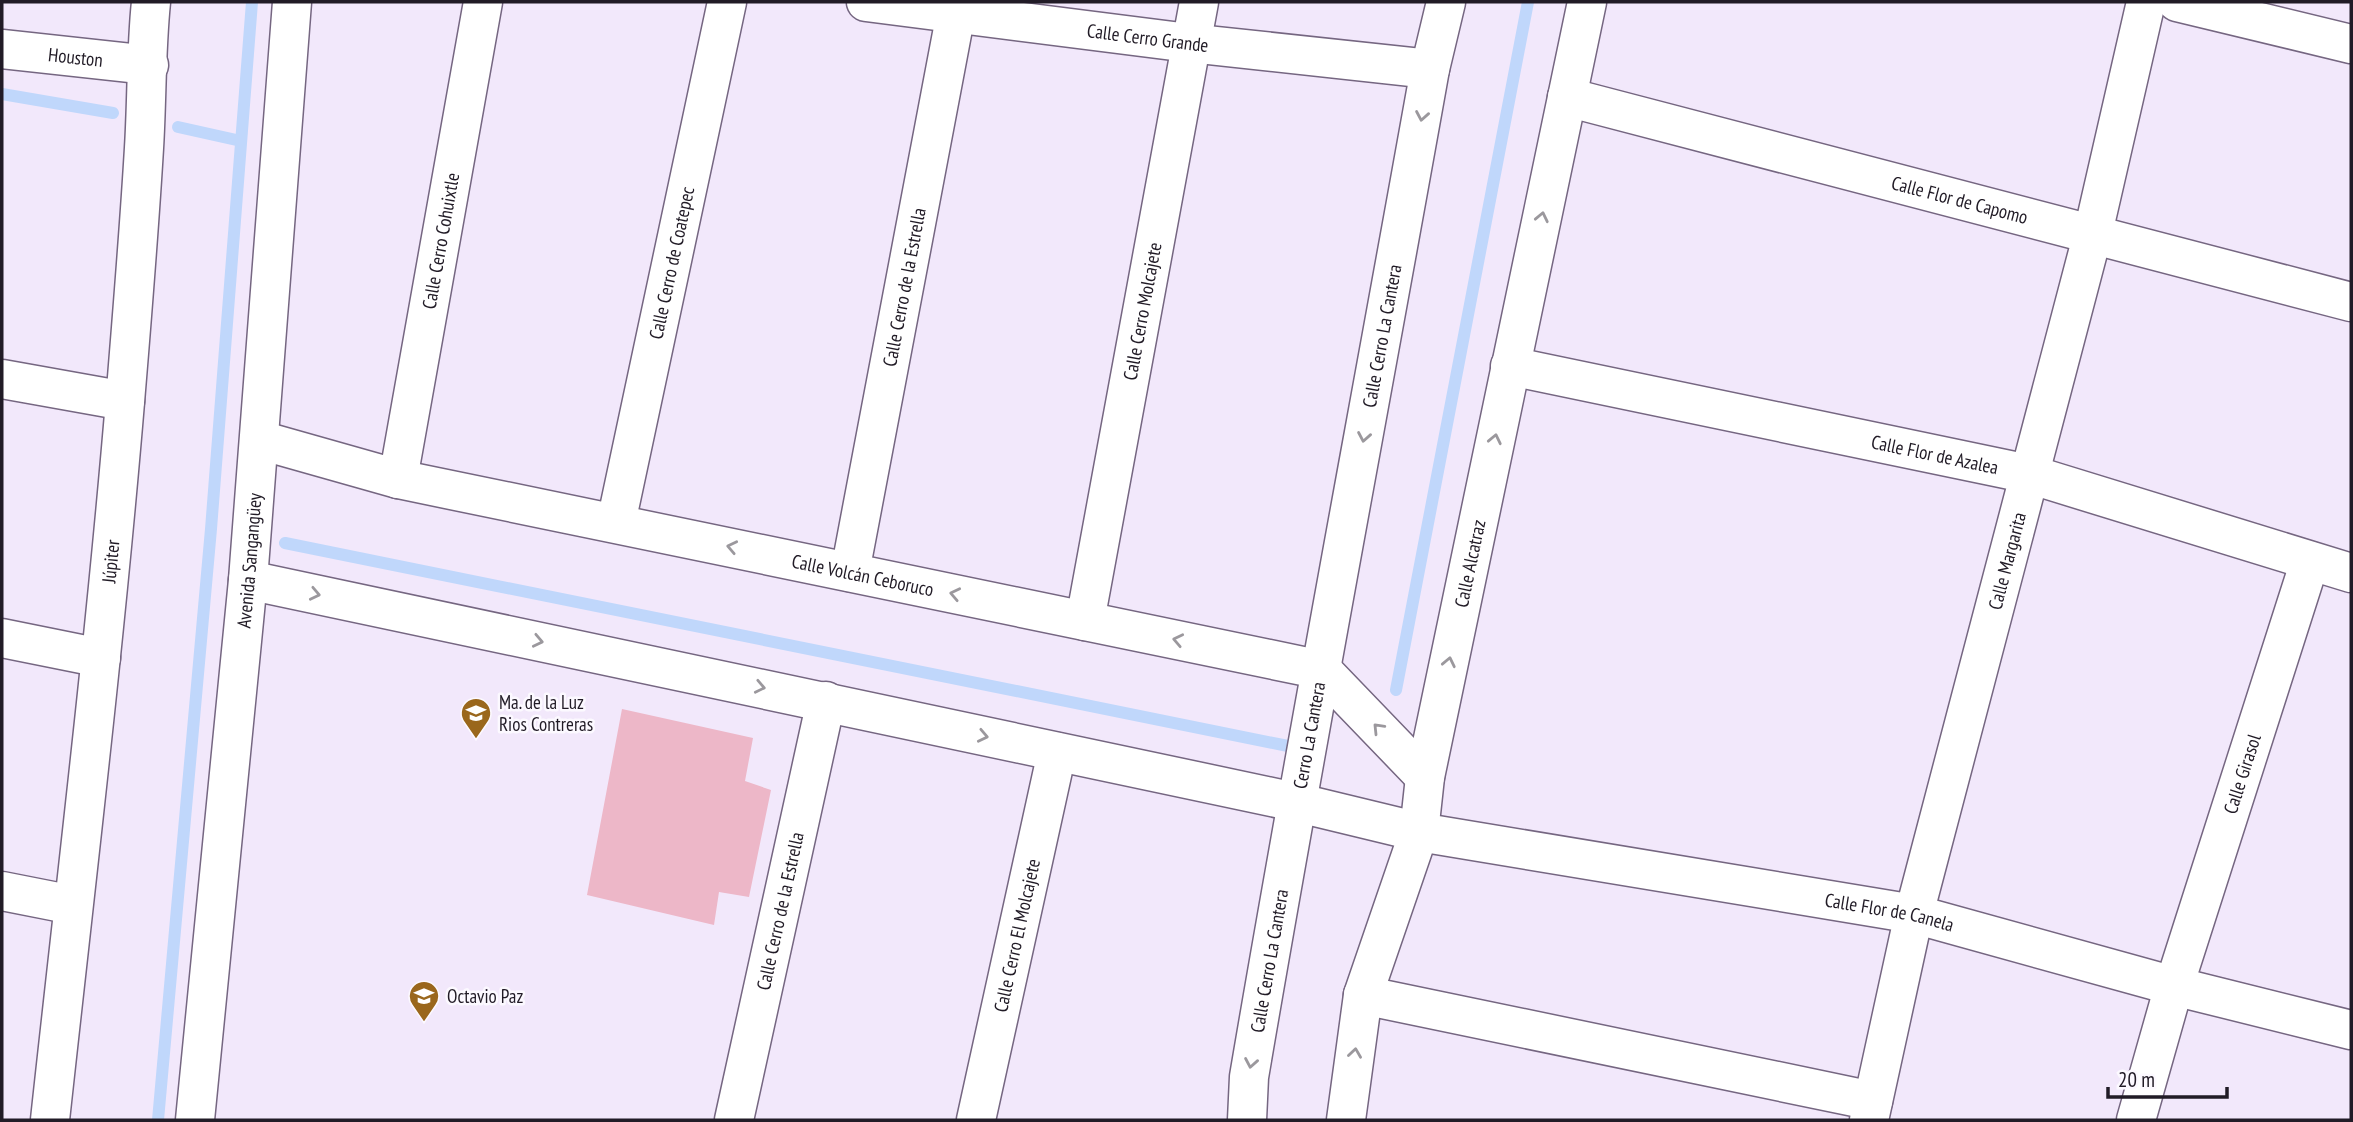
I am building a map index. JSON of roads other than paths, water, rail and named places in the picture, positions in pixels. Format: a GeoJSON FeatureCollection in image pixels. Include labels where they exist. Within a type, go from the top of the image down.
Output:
{"type":"FeatureCollection","features":[{"type":"Feature","properties":{"kind":"street","name":"Júpiter"},"geometry":{"type":"LineString","coordinates":[[50,1120],[102,658],[125,401],[149,65],[147,38],[151,2]]}},
{"type":"Feature","properties":{"kind":"street","name":"Avenida Sangangüey"},"geometry":{"type":"LineString","coordinates":[[195,1120],[248,580],[292,2]]}},
{"type":"Feature","properties":{"kind":"street","name":"Calle Cerro Cohuixtle"},"geometry":{"type":"LineString","coordinates":[[398,479],[483,2]]}},
{"type":"Feature","properties":{"kind":"street","name":"Calle Cerro de Coatepec"},"geometry":{"type":"LineString","coordinates":[[616,523],[727,2]]}},
{"type":"Feature","properties":{"kind":"street","name":"Calle Cerro Grande"},"geometry":{"type":"LineString","coordinates":[[866,2],[956,8],[1189,43],[1430,69]]}},
{"type":"Feature","properties":{"kind":"street","name":"Calle Cerro Molcajete"},"geometry":{"type":"LineString","coordinates":[[1085,621],[1189,43],[1199,2]]}},
{"type":"Feature","properties":{"kind":"street","name":"Calle Cerro La Cantera"},"geometry":{"type":"LineString","coordinates":[[1322,670],[1430,69],[1446,2]]}},
{"type":"Feature","properties":{"kind":"street","name":"Calle Alcatraz"},"geometry":{"type":"LineString","coordinates":[[1346,1120],[1363,995],[1419,832],[1425,777],[1587,2]]}},
{"type":"Feature","properties":{"kind":"street","name":"Calle Margarita"},"geometry":{"type":"LineString","coordinates":[[1871,1110],[1914,914],[2093,233],[2146,2]]}},
{"type":"Feature","properties":{"kind":"street"},"geometry":{"type":"LineString","coordinates":[[2177,2],[2351,44]]}},
{"type":"Feature","properties":{"kind":"street","name":"Calle Cerro de la Estrella"},"geometry":{"type":"LineString","coordinates":[[850,572],[956,8]]}},
{"type":"Feature","properties":{"kind":"street","name":"Houston"},"geometry":{"type":"LineString","coordinates":[[2,49],[149,65]]}},
{"type":"Feature","properties":{"kind":"street","name":"Calle Flor de Capomo"},"geometry":{"type":"LineString","coordinates":[[1567,97],[2351,302]]}},
{"type":"Feature","properties":{"kind":"street","name":"Calle Flor de Azalea"},"geometry":{"type":"LineString","coordinates":[[1510,366],[2029,474],[2351,573]]}},
{"type":"Feature","properties":{"kind":"street"},"geometry":{"type":"LineString","coordinates":[[2,379],[125,401]]}},
{"type":"Feature","properties":{"kind":"street","name":"Calle Volcán Ceboruco"},"geometry":{"type":"LineString","coordinates":[[260,440],[398,479],[1322,670]]}},
{"type":"Feature","properties":{"kind":"street","name":"Calle Girasol"},"geometry":{"type":"LineString","coordinates":[[2136,1120],[2174,986],[2309,561]]}},
{"type":"Feature","properties":{"kind":"street"},"geometry":{"type":"LineString","coordinates":[[248,580],[826,701],[1295,802],[1419,832]]}},
{"type":"Feature","properties":{"kind":"street"},"geometry":{"type":"LineString","coordinates":[[2,638],[102,658]]}},
{"type":"Feature","properties":{"kind":"street"},"geometry":{"type":"LineString","coordinates":[[1322,670],[1425,777]]}},
{"type":"Feature","properties":{"kind":"street","name":"Cerro La Cantera"},"geometry":{"type":"LineString","coordinates":[[1295,802],[1322,670]]}},
{"type":"Feature","properties":{"kind":"street","name":"Calle Cerro de la Estrella"},"geometry":{"type":"LineString","coordinates":[[734,1120],[826,701]]}},
{"type":"Feature","properties":{"kind":"street","name":"Calle Cerro El Molcajete"},"geometry":{"type":"LineString","coordinates":[[976,1120],[1057,752]]}},
{"type":"Feature","properties":{"kind":"street","name":"Calle Cerro La Cantera"},"geometry":{"type":"LineString","coordinates":[[1247,1120],[1249,1077],[1295,802]]}},
{"type":"Feature","properties":{"kind":"street","name":"Calle Flor de Canela"},"geometry":{"type":"LineString","coordinates":[[1419,832],[1914,914],[2174,986],[2351,1030]]}},
{"type":"Feature","properties":{"kind":"street"},"geometry":{"type":"LineString","coordinates":[[2,891],[73,905]]}},
{"type":"Feature","properties":{"kind":"street"},"geometry":{"type":"LineString","coordinates":[[1363,995],[1871,1110]]}},
{"type":"Feature","properties":{"kind":"waterway"},"geometry":{"type":"LineString","coordinates":[[158,1120],[211,529],[252,2]]}},
{"type":"Feature","properties":{"kind":"waterway"},"geometry":{"type":"LineString","coordinates":[[1396,690],[1528,2]]}},
{"type":"Feature","properties":{"kind":"waterway"},"geometry":{"type":"LineString","coordinates":[[2,94],[113,113]]}},
{"type":"Feature","properties":{"kind":"waterway"},"geometry":{"type":"LineString","coordinates":[[178,127],[241,141]]}},
{"type":"Feature","properties":{"kind":"waterway"},"geometry":{"type":"LineString","coordinates":[[285,543],[1288,746]]}},
{"type":"Feature","properties":{"kind":"place","name":"Ma. de la Luz Rios Contreras"},"geometry":{"type":"Point","coordinates":[476,740]}},
{"type":"Feature","properties":{"kind":"place","name":"Octavio Paz"},"geometry":{"type":"Point","coordinates":[424,1023]}}]}
